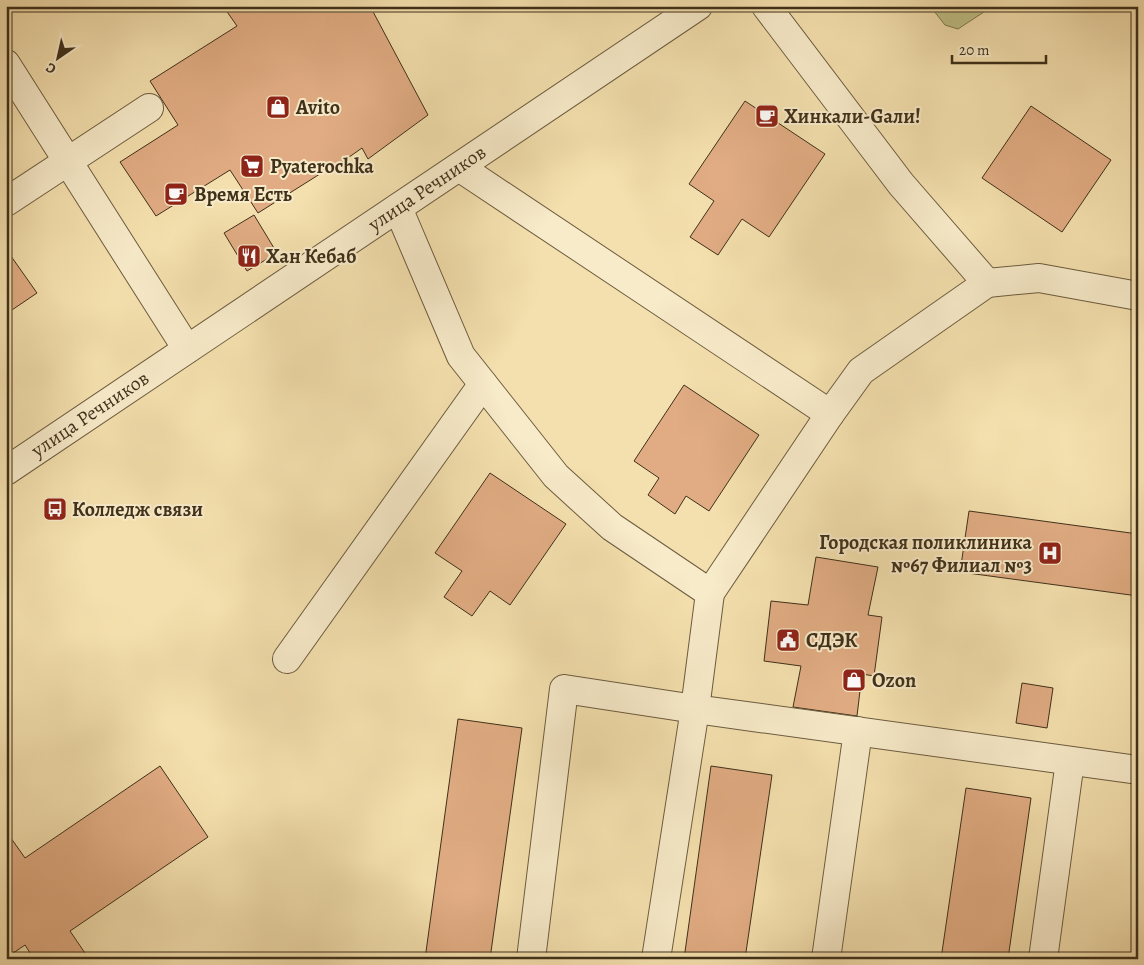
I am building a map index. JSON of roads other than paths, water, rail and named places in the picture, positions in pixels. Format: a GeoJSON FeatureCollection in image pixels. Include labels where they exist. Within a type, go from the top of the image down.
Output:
{"type":"FeatureCollection","features":[{"type":"Feature","properties":{"kind":"street","name":"улица Речников"},"geometry":{"type":"LineString","coordinates":[[6,471],[698,6]]}},
{"type":"Feature","properties":{"kind":"street"},"geometry":{"type":"LineString","coordinates":[[766,6],[901,184],[987,283]]}},
{"type":"Feature","properties":{"kind":"street"},"geometry":{"type":"LineString","coordinates":[[6,64],[187,349]]}},
{"type":"Feature","properties":{"kind":"street"},"geometry":{"type":"LineString","coordinates":[[6,202],[150,108]]}},
{"type":"Feature","properties":{"kind":"street"},"geometry":{"type":"LineString","coordinates":[[459,167],[830,414]]}},
{"type":"Feature","properties":{"kind":"street"},"geometry":{"type":"LineString","coordinates":[[398,208],[461,356],[556,476],[612,527],[710,593]]}},
{"type":"Feature","properties":{"kind":"street"},"geometry":{"type":"LineString","coordinates":[[656,959],[695,709],[710,593],[861,371],[987,283],[1039,278],[1138,296]]}},
{"type":"Feature","properties":{"kind":"street"},"geometry":{"type":"LineString","coordinates":[[287,659],[484,384]]}},
{"type":"Feature","properties":{"kind":"street"},"geometry":{"type":"LineString","coordinates":[[531,959],[564,689],[1138,770]]}},
{"type":"Feature","properties":{"kind":"street"},"geometry":{"type":"LineString","coordinates":[[826,959],[858,731]]}},
{"type":"Feature","properties":{"kind":"street"},"geometry":{"type":"LineString","coordinates":[[1043,959],[1070,760]]}},
{"type":"Feature","properties":{"kind":"place","name":"Avito"},"geometry":{"type":"Point","coordinates":[278,107]}},
{"type":"Feature","properties":{"kind":"place","name":"Хинкали-Gали!"},"geometry":{"type":"Point","coordinates":[767,116]}},
{"type":"Feature","properties":{"kind":"place","name":"Pyaterochka"},"geometry":{"type":"Point","coordinates":[252,166]}},
{"type":"Feature","properties":{"kind":"place","name":"Время Есть"},"geometry":{"type":"Point","coordinates":[176,194]}},
{"type":"Feature","properties":{"kind":"place","name":"Хан Кебаб"},"geometry":{"type":"Point","coordinates":[249,256]}},
{"type":"Feature","properties":{"kind":"place","name":"Колледж связи"},"geometry":{"type":"Point","coordinates":[55,509]}},
{"type":"Feature","properties":{"kind":"place","name":"Городская поликлиника №67 Филиал №3"},"geometry":{"type":"Point","coordinates":[1050,553]}},
{"type":"Feature","properties":{"kind":"place","name":"СДЭК"},"geometry":{"type":"Point","coordinates":[788,640]}},
{"type":"Feature","properties":{"kind":"place","name":"Ozon"},"geometry":{"type":"Point","coordinates":[854,680]}}]}
